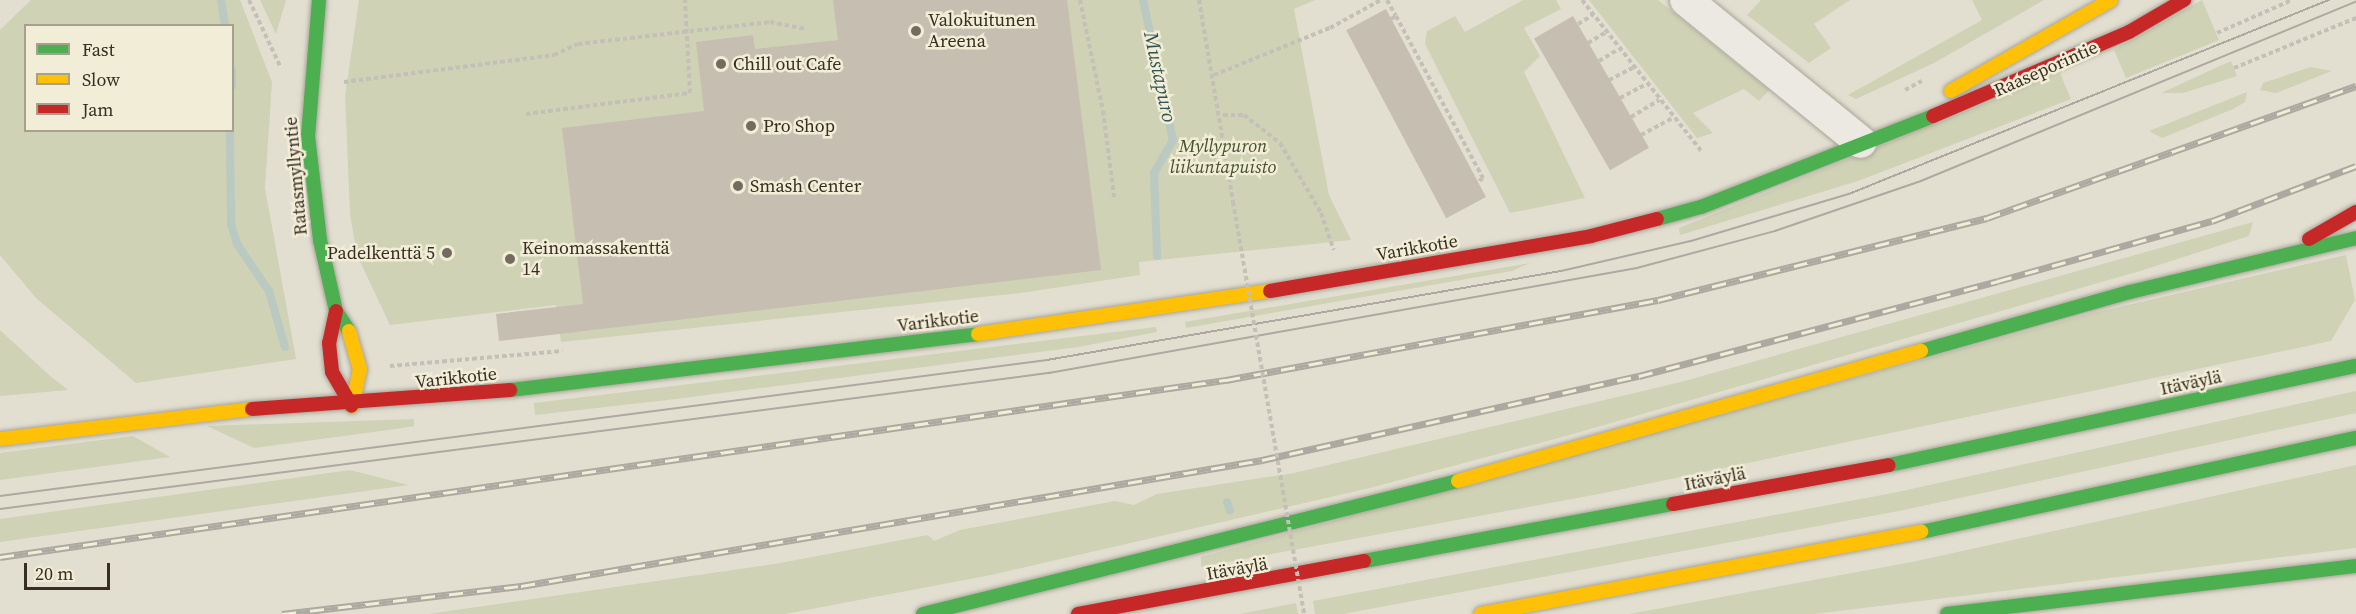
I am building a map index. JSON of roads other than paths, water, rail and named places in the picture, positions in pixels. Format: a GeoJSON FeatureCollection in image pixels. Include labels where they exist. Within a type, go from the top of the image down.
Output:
{"type":"FeatureCollection","features":[{"type":"Feature","properties":{"kind":"main road","name":"Ratasmyllyntie"},"geometry":{"type":"LineString","coordinates":[[319,0],[308,136],[320,240],[336,311],[356,341],[360,369],[352,406]]}},
{"type":"Feature","properties":{"kind":"main road","name":"Raaseporintie"},"geometry":{"type":"LineString","coordinates":[[1902,125],[2111,0]]}},
{"type":"Feature","properties":{"kind":"main road","name":"Raaseporintie"},"geometry":{"type":"LineString","coordinates":[[1861,142],[1902,125],[1959,108],[2054,67],[2184,0]]}},
{"type":"Feature","properties":{"kind":"main road","name":"Varikkotie"},"geometry":{"type":"LineString","coordinates":[[0,439],[186,413],[352,406],[1105,318],[1448,261],[1644,224],[1861,142]]}},
{"type":"Feature","properties":{"kind":"main road"},"geometry":{"type":"LineString","coordinates":[[2294,252],[2356,212]]}},
{"type":"Feature","properties":{"kind":"main road"},"geometry":{"type":"LineString","coordinates":[[923,614],[1477,476],[2119,295],[2356,238]]}},
{"type":"Feature","properties":{"kind":"main road","name":"Ratasmyllyntie"},"geometry":{"type":"LineString","coordinates":[[336,311],[330,343],[332,372],[352,406]]}},
{"type":"Feature","properties":{"kind":"main road","name":"Itäväylä"},"geometry":{"type":"LineString","coordinates":[[1078,614],[1893,464],[2356,366]]}},
{"type":"Feature","properties":{"kind":"main road"},"geometry":{"type":"LineString","coordinates":[[1481,614],[1903,536],[2356,438]]}},
{"type":"Feature","properties":{"kind":"main road"},"geometry":{"type":"LineString","coordinates":[[1947,614],[2356,566]]}},
{"type":"Feature","properties":{"kind":"street"},"geometry":{"type":"LineString","coordinates":[[1686,0],[1861,142]]}},
{"type":"Feature","properties":{"kind":"waterway"},"geometry":{"type":"LineString","coordinates":[[221,0],[225,24]]}},
{"type":"Feature","properties":{"kind":"waterway","name":"Mustapuro"},"geometry":{"type":"LineString","coordinates":[[1143,0],[1173,140],[1154,173],[1157,256]]}},
{"type":"Feature","properties":{"kind":"waterway"},"geometry":{"type":"LineString","coordinates":[[230,132],[231,224],[237,244],[269,291],[285,347]]}},
{"type":"Feature","properties":{"kind":"waterway","name":"Mustapuro"},"geometry":{"type":"LineString","coordinates":[[1227,502],[1230,511]]}},
{"type":"Feature","properties":{"kind":"tram line"},"geometry":{"type":"LineString","coordinates":[[0,496],[1047,360],[1561,271],[1691,241],[1849,194],[2329,0]]}},
{"type":"Feature","properties":{"kind":"tram line"},"geometry":{"type":"LineString","coordinates":[[0,509],[1049,373],[1637,268],[1775,231],[1921,181],[2356,2]]}},
{"type":"Feature","properties":{"kind":"railway"},"geometry":{"type":"LineString","coordinates":[[0,557],[1226,380],[1658,300],[1987,218],[2356,86]]}},
{"type":"Feature","properties":{"kind":"railway"},"geometry":{"type":"LineString","coordinates":[[282,614],[521,586],[1262,460],[1639,376],[1998,281],[2212,221],[2356,166]]}},
{"type":"Feature","properties":{"kind":"place","name":"Valokuitunen Areena"},"geometry":{"type":"Point","coordinates":[916,31]}},
{"type":"Feature","properties":{"kind":"place","name":"Chill out Cafe"},"geometry":{"type":"Point","coordinates":[721,64]}},
{"type":"Feature","properties":{"kind":"place","name":"Pro Shop"},"geometry":{"type":"Point","coordinates":[751,126]}},
{"type":"Feature","properties":{"kind":"place","name":"Smash Center"},"geometry":{"type":"Point","coordinates":[738,186]}},
{"type":"Feature","properties":{"kind":"place","name":"Padelkenttä 5"},"geometry":{"type":"Point","coordinates":[447,253]}},
{"type":"Feature","properties":{"kind":"place","name":"Keinomassakenttä 14"},"geometry":{"type":"Point","coordinates":[510,259]}},
{"type":"Feature","properties":{"kind":"park label","name":"Myllypuron liikuntapuisto"},"geometry":{"type":"Point","coordinates":[1223,157]}}]}
